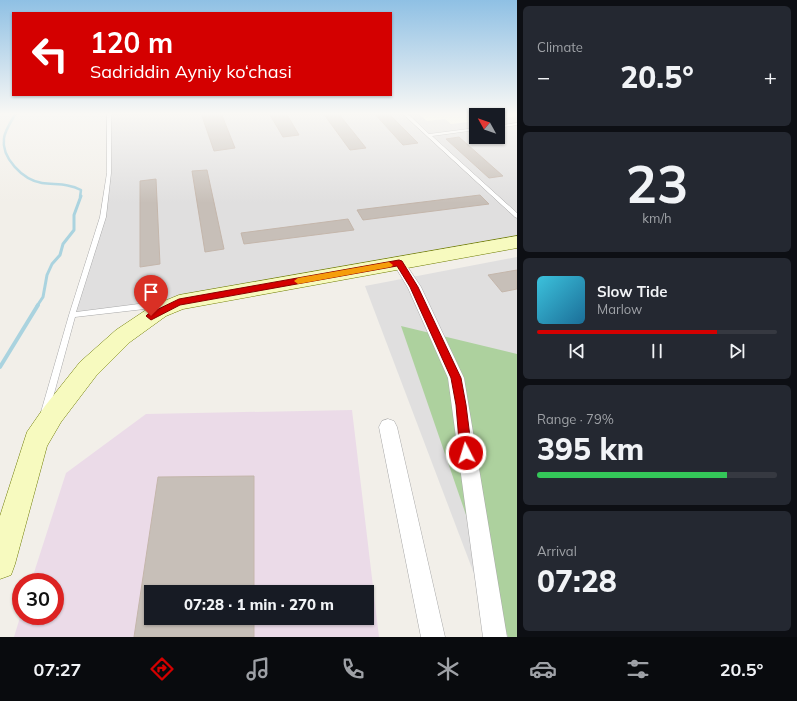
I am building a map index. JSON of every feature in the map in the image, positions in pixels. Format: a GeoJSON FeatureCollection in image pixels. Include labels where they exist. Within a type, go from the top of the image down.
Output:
{"type":"FeatureCollection","features":[{"type":"Feature","properties":{"kind":"street"},"geometry":{"type":"LineString","coordinates":[[0,564],[36,441],[70,390],[106,351],[123,336],[159,311],[179,302],[517,242]]}},
{"type":"Feature","properties":{"kind":"street"},"geometry":{"type":"LineString","coordinates":[[399,263],[414,287],[456,378],[461,405],[466,453],[495,637]]}},
{"type":"Feature","properties":{"kind":"street"},"geometry":{"type":"LineString","coordinates":[[388,428],[433,637]]}},
{"type":"Feature","properties":{"kind":"lane"},"geometry":{"type":"LineString","coordinates":[[36,441],[72,315],[103,217],[109,173],[109,143]]}},
{"type":"Feature","properties":{"kind":"lane"},"geometry":{"type":"LineString","coordinates":[[436,143],[517,216]]}},
{"type":"Feature","properties":{"kind":"lane"},"geometry":{"type":"LineString","coordinates":[[72,315],[179,302]]}},
{"type":"Feature","properties":{"kind":"shaded area"},"geometry":{"type":"Polygon","coordinates":[[[109,143],[505,144],[505,143],[517,143],[517,242],[179,302],[72,315],[103,217],[109,173],[109,143]]]}},
{"type":"Feature","properties":{"kind":"shaded area"},"geometry":{"type":"Polygon","coordinates":[[[517,257],[517,637],[498,637],[365,286],[517,257]]]}},
{"type":"Feature","properties":{"kind":"shaded area"},"geometry":{"type":"Polygon","coordinates":[[[352,410],[373,585],[144,585],[144,625],[374,625],[374,595],[379,637],[14,637],[18,625],[64,625],[64,573],[34,573],[66,473],[146,414],[352,410]]]}},
{"type":"Feature","properties":{"kind":"green space"},"geometry":{"type":"Polygon","coordinates":[[[401,326],[517,354],[517,637],[508,637],[401,326]]]}},
{"type":"Feature","properties":{"kind":"building"},"geometry":{"type":"Polygon","coordinates":[[[211,143],[233,143],[235,148],[214,151],[211,143]]]}},
{"type":"Feature","properties":{"kind":"building"},"geometry":{"type":"Polygon","coordinates":[[[345,143],[362,143],[366,148],[350,150],[345,143]]]}},
{"type":"Feature","properties":{"kind":"building"},"geometry":{"type":"Polygon","coordinates":[[[401,143],[418,143],[403,145],[401,143]]]}},
{"type":"Feature","properties":{"kind":"building"},"geometry":{"type":"Polygon","coordinates":[[[450,143],[465,143],[503,176],[489,178],[450,143]]]}},
{"type":"Feature","properties":{"kind":"building"},"geometry":{"type":"Polygon","coordinates":[[[207,170],[224,249],[205,252],[192,171],[207,170]]]}},
{"type":"Feature","properties":{"kind":"building"},"geometry":{"type":"Polygon","coordinates":[[[156,179],[160,264],[140,267],[140,181],[156,179]]]}},
{"type":"Feature","properties":{"kind":"building"},"geometry":{"type":"Polygon","coordinates":[[[480,195],[489,204],[363,220],[357,210],[480,195]]]}},
{"type":"Feature","properties":{"kind":"building"},"geometry":{"type":"Polygon","coordinates":[[[348,219],[354,230],[244,244],[241,233],[348,219]]]}},
{"type":"Feature","properties":{"kind":"building"},"geometry":{"type":"Polygon","coordinates":[[[517,270],[517,289],[502,292],[488,275],[517,270]]]}},
{"type":"Feature","properties":{"kind":"building"},"geometry":{"type":"Polygon","coordinates":[[[254,476],[254,585],[144,585],[144,625],[254,625],[254,637],[134,637],[158,477],[254,476]]]}},
{"type":"Feature","properties":{"kind":"waterway"},"geometry":{"type":"LineString","coordinates":[[4,143],[6,153],[10,160],[15,167],[28,178],[42,183],[67,185],[76,188],[81,190],[80,197]]}},
{"type":"Feature","properties":{"kind":"waterway"},"geometry":{"type":"LineString","coordinates":[[37,306],[43,297],[47,275],[52,264],[60,255],[63,244],[74,230],[74,215],[81,196]]}},
{"type":"Feature","properties":{"kind":"waterway"},"geometry":{"type":"LineString","coordinates":[[0,367],[38,305]]}},
{"type":"Feature","properties":{"kind":"slow traffic"},"geometry":{"type":"LineString","coordinates":[[298,281],[389,265]]}},
{"type":"Feature","properties":{"kind":"route"},"geometry":{"type":"LineString","coordinates":[[151,316],[179,302],[399,263],[414,287],[456,378],[461,405],[466,453]]}}]}
